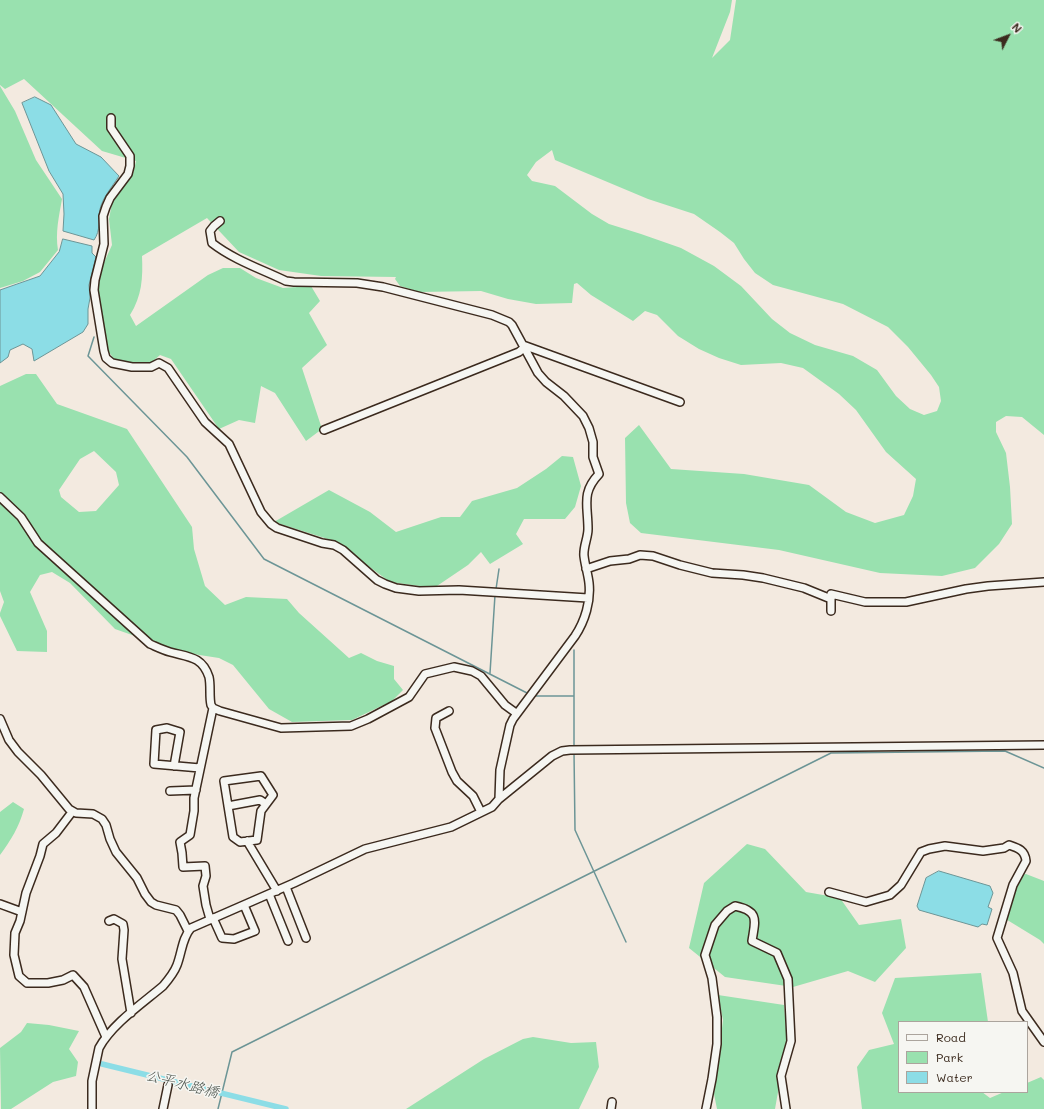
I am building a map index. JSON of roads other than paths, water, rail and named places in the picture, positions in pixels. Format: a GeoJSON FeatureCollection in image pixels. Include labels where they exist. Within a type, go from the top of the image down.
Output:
{"type":"FeatureCollection","features":[{"type":"Feature","properties":{"kind":"street"},"geometry":{"type":"LineString","coordinates":[[111,118],[110,128],[130,156],[130,166],[128,174],[110,198],[104,216],[104,244],[95,280],[94,290],[106,358],[112,363],[132,367],[151,367],[159,363],[168,368],[205,422],[229,444],[261,512],[271,524],[278,528],[322,543],[334,545],[343,550],[384,584],[396,588],[419,592],[459,590],[588,598]]}},
{"type":"Feature","properties":{"kind":"street"},"geometry":{"type":"LineString","coordinates":[[220,221],[210,231],[212,243],[239,260],[286,280],[294,282],[357,284],[383,287],[477,311],[509,322],[515,328],[542,378],[564,396],[583,416],[589,428],[593,442],[594,457],[599,474],[588,488],[587,498],[588,529],[584,555],[589,585],[587,608],[581,628],[516,713],[510,725],[500,770],[499,799]]}},
{"type":"Feature","properties":{"kind":"street"},"geometry":{"type":"LineString","coordinates":[[524,346],[680,402]]}},
{"type":"Feature","properties":{"kind":"street"},"geometry":{"type":"LineString","coordinates":[[324,430],[518,352],[524,346]]}},
{"type":"Feature","properties":{"kind":"street"},"geometry":{"type":"LineString","coordinates":[[0,497],[21,517],[38,543],[150,644],[169,652],[192,657],[200,662],[205,668],[209,679],[210,700],[213,708],[196,790],[190,835],[180,842],[182,867],[205,866],[206,876],[203,886],[206,905],[222,938],[234,939],[255,931],[244,905]]}},
{"type":"Feature","properties":{"kind":"street"},"geometry":{"type":"LineString","coordinates":[[586,569],[610,561],[629,559],[640,555],[712,573],[763,578],[804,588],[831,599]]}},
{"type":"Feature","properties":{"kind":"street"},"geometry":{"type":"LineString","coordinates":[[831,611],[831,594],[864,602],[906,602],[966,589],[1044,582]]}},
{"type":"Feature","properties":{"kind":"street"},"geometry":{"type":"LineString","coordinates":[[213,708],[281,728],[351,726],[368,719],[409,697],[425,674],[454,667],[472,671],[481,676],[505,705],[516,713]]}},
{"type":"Feature","properties":{"kind":"street"},"geometry":{"type":"LineString","coordinates":[[449,711],[436,718],[435,728],[452,772],[457,781],[473,796],[481,812]]}},
{"type":"Feature","properties":{"kind":"street"},"geometry":{"type":"LineString","coordinates":[[0,719],[9,740],[72,812],[93,814],[102,819],[106,825],[116,852],[136,878],[144,894],[156,905],[176,910],[188,931]]}},
{"type":"Feature","properties":{"kind":"street"},"geometry":{"type":"LineString","coordinates":[[174,766],[180,732],[167,728],[156,730],[154,764],[174,766],[200,768]]}},
{"type":"Feature","properties":{"kind":"street"},"geometry":{"type":"LineString","coordinates":[[92,1109],[92,1081],[99,1048],[111,1031],[163,986],[170,978],[178,964],[184,938],[188,931],[197,924],[277,891],[365,850],[451,827],[492,807],[499,799],[552,756],[562,751],[1044,746]]}},
{"type":"Feature","properties":{"kind":"street"},"geometry":{"type":"LineString","coordinates":[[261,776],[273,795],[266,804],[261,811],[257,840],[240,842],[233,837],[224,781],[261,776]]}},
{"type":"Feature","properties":{"kind":"street"},"geometry":{"type":"LineString","coordinates":[[170,791],[196,790]]}},
{"type":"Feature","properties":{"kind":"street"},"geometry":{"type":"LineString","coordinates":[[228,806],[260,800],[266,804]]}},
{"type":"Feature","properties":{"kind":"street"},"geometry":{"type":"LineString","coordinates":[[72,812],[56,833],[43,844],[40,856],[27,886],[20,921],[15,933],[14,955],[19,976],[27,983],[48,983],[62,980],[73,975],[84,987],[106,1037]]}},
{"type":"Feature","properties":{"kind":"street"},"geometry":{"type":"LineString","coordinates":[[247,841],[277,891]]}},
{"type":"Feature","properties":{"kind":"street"},"geometry":{"type":"LineString","coordinates":[[829,892],[866,902],[890,895],[901,885],[921,852],[929,849],[945,846],[983,851],[1004,848],[1009,845],[1020,848],[1024,852],[1026,861],[1013,885],[998,938],[1013,973],[1022,1011],[1044,1042]]}},
{"type":"Feature","properties":{"kind":"street"},"geometry":{"type":"LineString","coordinates":[[286,887],[306,938]]}},
{"type":"Feature","properties":{"kind":"street"},"geometry":{"type":"LineString","coordinates":[[269,894],[288,941]]}},
{"type":"Feature","properties":{"kind":"street"},"geometry":{"type":"LineString","coordinates":[[0,904],[22,912]]}},
{"type":"Feature","properties":{"kind":"street"},"geometry":{"type":"LineString","coordinates":[[706,1109],[716,1051],[717,1017],[712,978],[705,955],[715,925],[727,911],[735,906],[748,910],[754,916],[756,922],[752,941],[778,954],[788,979],[791,1041],[781,1076],[786,1109]]}},
{"type":"Feature","properties":{"kind":"street"},"geometry":{"type":"LineString","coordinates":[[109,922],[114,919],[118,921],[122,924],[124,930],[122,959],[131,1013]]}},
{"type":"Feature","properties":{"kind":"street"},"geometry":{"type":"LineString","coordinates":[[163,1109],[168,1086]]}},
{"type":"Feature","properties":{"kind":"water"},"geometry":{"type":"Polygon","coordinates":[[[35,97],[51,105],[76,144],[101,157],[119,176],[105,196],[101,205],[98,229],[94,240],[63,231],[63,194],[49,171],[22,103],[35,97]]]}},
{"type":"Feature","properties":{"kind":"water"},"geometry":{"type":"Polygon","coordinates":[[[63,239],[92,246],[92,253],[96,257],[89,285],[90,298],[88,324],[83,332],[34,361],[32,349],[23,344],[10,350],[8,357],[0,363],[0,290],[40,276],[59,252],[63,239]]]}},
{"type":"Feature","properties":{"kind":"water"},"geometry":{"type":"Polygon","coordinates":[[[939,871],[990,886],[993,893],[988,907],[992,909],[987,925],[982,924],[978,927],[919,910],[917,906],[926,878],[939,871]]]}},
{"type":"Feature","properties":{"kind":"waterway"},"geometry":{"type":"LineString","coordinates":[[94,337],[88,356],[187,457],[264,559],[529,694]]}},
{"type":"Feature","properties":{"kind":"waterway"},"geometry":{"type":"LineString","coordinates":[[496,589],[499,569]]}},
{"type":"Feature","properties":{"kind":"waterway"},"geometry":{"type":"LineString","coordinates":[[490,673],[495,595]]}},
{"type":"Feature","properties":{"kind":"waterway"},"geometry":{"type":"LineString","coordinates":[[574,650],[574,748]]}},
{"type":"Feature","properties":{"kind":"waterway"},"geometry":{"type":"LineString","coordinates":[[534,696],[574,696]]}},
{"type":"Feature","properties":{"kind":"waterway"},"geometry":{"type":"LineString","coordinates":[[218,1109],[232,1052],[831,753],[1005,751],[1044,768]]}},
{"type":"Feature","properties":{"kind":"waterway"},"geometry":{"type":"LineString","coordinates":[[574,752],[575,830],[626,942]]}},
{"type":"Feature","properties":{"kind":"waterway","name":"公平水路橋"},"geometry":{"type":"LineString","coordinates":[[102,1064],[286,1109]]}}]}
